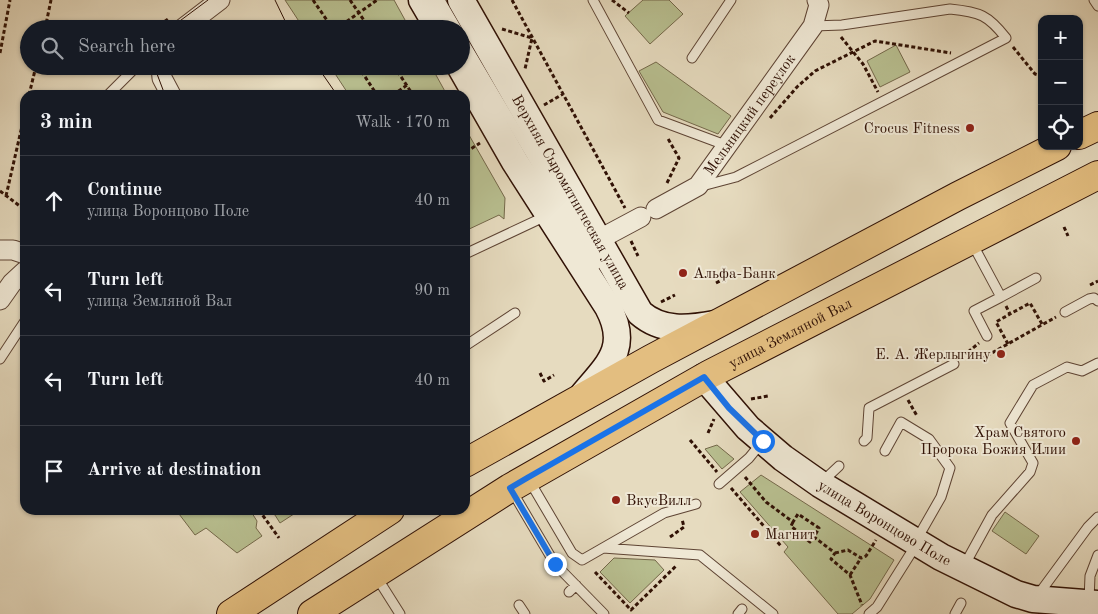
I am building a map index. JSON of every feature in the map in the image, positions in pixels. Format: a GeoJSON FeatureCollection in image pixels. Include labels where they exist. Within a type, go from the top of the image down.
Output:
{"type":"FeatureCollection","features":[{"type":"Feature","properties":{"kind":"main road"},"geometry":{"type":"LineString","coordinates":[[422,0],[434,20]]}},
{"type":"Feature","properties":{"kind":"main road","name":"Верхняя Сыромятническая улица"},"geometry":{"type":"LineString","coordinates":[[461,0],[640,313]]}},
{"type":"Feature","properties":{"kind":"main road","name":"Верхняя Сыромятническая улица"},"geometry":{"type":"LineString","coordinates":[[465,75],[515,162],[608,308],[616,326],[618,336],[614,356],[578,402]]}},
{"type":"Feature","properties":{"kind":"main road"},"geometry":{"type":"LineString","coordinates":[[1083,133],[1098,126]]}},
{"type":"Feature","properties":{"kind":"main road"},"geometry":{"type":"LineString","coordinates":[[470,459],[578,402],[718,324],[1049,150]]}},
{"type":"Feature","properties":{"kind":"main road","name":"улица Земляной Вал"},"geometry":{"type":"LineString","coordinates":[[470,514],[519,483],[704,377],[1098,175]]}},
{"type":"Feature","properties":{"kind":"main road"},"geometry":{"type":"LineString","coordinates":[[640,313],[657,324],[669,327],[693,328],[718,324]]}},
{"type":"Feature","properties":{"kind":"main road","name":"улица Воронцово Поле"},"geometry":{"type":"LineString","coordinates":[[704,377],[729,408],[763,441],[820,484],[916,542],[963,569],[1033,604],[1094,606]]}},
{"type":"Feature","properties":{"kind":"main road"},"geometry":{"type":"LineString","coordinates":[[231,614],[380,515]]}},
{"type":"Feature","properties":{"kind":"main road","name":"улица Земляной Вал"},"geometry":{"type":"LineString","coordinates":[[312,614],[468,515]]}},
{"type":"Feature","properties":{"kind":"street","name":"Мельницкий переулок"},"geometry":{"type":"LineString","coordinates":[[598,240],[641,222],[698,186],[813,26],[817,16],[817,0]]}},
{"type":"Feature","properties":{"kind":"street"},"geometry":{"type":"LineString","coordinates":[[192,20],[213,2]]}},
{"type":"Feature","properties":{"kind":"street"},"geometry":{"type":"LineString","coordinates":[[162,75],[168,90]]}},
{"type":"Feature","properties":{"kind":"street"},"geometry":{"type":"LineString","coordinates":[[0,250],[13,250],[20,252]]}},
{"type":"Feature","properties":{"kind":"street"},"geometry":{"type":"LineString","coordinates":[[0,300],[12,283],[20,276]]}},
{"type":"Feature","properties":{"kind":"lane"},"geometry":{"type":"LineString","coordinates":[[440,0],[451,20]]}},
{"type":"Feature","properties":{"kind":"lane"},"geometry":{"type":"LineString","coordinates":[[593,0],[658,120],[728,146]]}},
{"type":"Feature","properties":{"kind":"lane"},"geometry":{"type":"LineString","coordinates":[[692,58],[731,0]]}},
{"type":"Feature","properties":{"kind":"lane"},"geometry":{"type":"LineString","coordinates":[[1094,0],[1098,6]]}},
{"type":"Feature","properties":{"kind":"lane"},"geometry":{"type":"LineString","coordinates":[[698,186],[736,177],[1006,38],[991,19],[967,11],[950,10],[842,25],[813,26]]}},
{"type":"Feature","properties":{"kind":"lane"},"geometry":{"type":"LineString","coordinates":[[470,52],[603,276]]}},
{"type":"Feature","properties":{"kind":"lane"},"geometry":{"type":"LineString","coordinates":[[113,90],[128,75]]}},
{"type":"Feature","properties":{"kind":"lane"},"geometry":{"type":"LineString","coordinates":[[470,252],[548,214]]}},
{"type":"Feature","properties":{"kind":"lane"},"geometry":{"type":"LineString","coordinates":[[971,240],[1001,297]]}},
{"type":"Feature","properties":{"kind":"lane"},"geometry":{"type":"LineString","coordinates":[[987,336],[974,311],[1036,278]]}},
{"type":"Feature","properties":{"kind":"lane"},"geometry":{"type":"LineString","coordinates":[[616,326],[612,291],[640,313]]}},
{"type":"Feature","properties":{"kind":"lane"},"geometry":{"type":"LineString","coordinates":[[1062,313],[1089,299],[1094,298],[1098,301]]}},
{"type":"Feature","properties":{"kind":"lane"},"geometry":{"type":"LineString","coordinates":[[470,343],[515,314]]}},
{"type":"Feature","properties":{"kind":"lane"},"geometry":{"type":"LineString","coordinates":[[0,358],[20,328]]}},
{"type":"Feature","properties":{"kind":"lane"},"geometry":{"type":"LineString","coordinates":[[963,569],[992,515],[1030,472],[1032,463],[1010,423],[1033,385],[1067,367],[1082,371],[1098,362]]}},
{"type":"Feature","properties":{"kind":"lane"},"geometry":{"type":"LineString","coordinates":[[864,442],[867,438],[869,408],[954,364]]}},
{"type":"Feature","properties":{"kind":"lane"},"geometry":{"type":"LineString","coordinates":[[869,614],[877,607],[916,542],[941,496],[950,468],[929,439],[901,422],[884,451]]}},
{"type":"Feature","properties":{"kind":"lane"},"geometry":{"type":"LineString","coordinates":[[722,482],[749,458],[763,441]]}},
{"type":"Feature","properties":{"kind":"lane"},"geometry":{"type":"LineString","coordinates":[[820,484],[839,466]]}},
{"type":"Feature","properties":{"kind":"lane"},"geometry":{"type":"LineString","coordinates":[[519,483],[572,553],[582,560],[664,512],[696,504]]}},
{"type":"Feature","properties":{"kind":"lane"},"geometry":{"type":"LineString","coordinates":[[519,483],[555,564],[604,614]]}},
{"type":"Feature","properties":{"kind":"lane"},"geometry":{"type":"LineString","coordinates":[[1033,604],[1088,526],[1098,517]]}},
{"type":"Feature","properties":{"kind":"lane"},"geometry":{"type":"LineString","coordinates":[[603,548],[700,554],[773,614]]}},
{"type":"Feature","properties":{"kind":"lane"},"geometry":{"type":"LineString","coordinates":[[1094,606],[1090,576],[1098,554]]}},
{"type":"Feature","properties":{"kind":"lane"},"geometry":{"type":"LineString","coordinates":[[375,574],[400,614]]}},
{"type":"Feature","properties":{"kind":"lane"},"geometry":{"type":"LineString","coordinates":[[568,592],[576,585]]}},
{"type":"Feature","properties":{"kind":"lane"},"geometry":{"type":"LineString","coordinates":[[955,614],[961,603]]}},
{"type":"Feature","properties":{"kind":"lane"},"geometry":{"type":"LineString","coordinates":[[519,604],[525,614]]}},
{"type":"Feature","properties":{"kind":"path"},"geometry":{"type":"LineString","coordinates":[[0,54],[10,0]]}},
{"type":"Feature","properties":{"kind":"path"},"geometry":{"type":"LineString","coordinates":[[47,20],[51,0]]}},
{"type":"Feature","properties":{"kind":"path"},"geometry":{"type":"LineString","coordinates":[[313,0],[327,20]]}},
{"type":"Feature","properties":{"kind":"path"},"geometry":{"type":"LineString","coordinates":[[350,0],[364,20]]}},
{"type":"Feature","properties":{"kind":"path"},"geometry":{"type":"LineString","coordinates":[[348,20],[377,0]]}},
{"type":"Feature","properties":{"kind":"path"},"geometry":{"type":"LineString","coordinates":[[512,0],[625,206],[641,222],[630,241],[638,256]]}},
{"type":"Feature","properties":{"kind":"path"},"geometry":{"type":"LineString","coordinates":[[612,0],[629,13]]}},
{"type":"Feature","properties":{"kind":"path"},"geometry":{"type":"LineString","coordinates":[[832,24],[864,64],[883,102]]}},
{"type":"Feature","properties":{"kind":"path"},"geometry":{"type":"LineString","coordinates":[[494,27],[532,38]]}},
{"type":"Feature","properties":{"kind":"path"},"geometry":{"type":"LineString","coordinates":[[523,77],[532,38]]}},
{"type":"Feature","properties":{"kind":"path"},"geometry":{"type":"LineString","coordinates":[[1006,38],[1035,74],[1038,75]]}},
{"type":"Feature","properties":{"kind":"path"},"geometry":{"type":"LineString","coordinates":[[765,124],[797,87],[815,71],[874,41],[948,52],[965,60]]}},
{"type":"Feature","properties":{"kind":"path"},"geometry":{"type":"LineString","coordinates":[[30,90],[34,75]]}},
{"type":"Feature","properties":{"kind":"path"},"geometry":{"type":"LineString","coordinates":[[364,75],[374,90]]}},
{"type":"Feature","properties":{"kind":"path"},"geometry":{"type":"LineString","coordinates":[[400,75],[410,90]]}},
{"type":"Feature","properties":{"kind":"path"},"geometry":{"type":"LineString","coordinates":[[400,90],[407,85]]}},
{"type":"Feature","properties":{"kind":"path"},"geometry":{"type":"LineString","coordinates":[[540,107],[563,94]]}},
{"type":"Feature","properties":{"kind":"path"},"geometry":{"type":"LineString","coordinates":[[658,120],[679,158],[664,190]]}},
{"type":"Feature","properties":{"kind":"path"},"geometry":{"type":"LineString","coordinates":[[6,196],[20,135]]}},
{"type":"Feature","properties":{"kind":"path"},"geometry":{"type":"LineString","coordinates":[[470,148],[480,143]]}},
{"type":"Feature","properties":{"kind":"path"},"geometry":{"type":"LineString","coordinates":[[0,191],[20,206]]}},
{"type":"Feature","properties":{"kind":"path"},"geometry":{"type":"LineString","coordinates":[[1064,227],[1068,236]]}},
{"type":"Feature","properties":{"kind":"path"},"geometry":{"type":"LineString","coordinates":[[716,283],[727,277],[724,273]]}},
{"type":"Feature","properties":{"kind":"path"},"geometry":{"type":"LineString","coordinates":[[1008,344],[996,322],[1009,312],[1030,303],[1042,324]]}},
{"type":"Feature","properties":{"kind":"path"},"geometry":{"type":"LineString","coordinates":[[980,359],[1062,313]]}},
{"type":"Feature","properties":{"kind":"path"},"geometry":{"type":"LineString","coordinates":[[954,364],[987,336]]}},
{"type":"Feature","properties":{"kind":"path"},"geometry":{"type":"LineString","coordinates":[[540,373],[544,381],[554,375]]}},
{"type":"Feature","properties":{"kind":"path"},"geometry":{"type":"LineString","coordinates":[[743,401],[768,396]]}},
{"type":"Feature","properties":{"kind":"path"},"geometry":{"type":"LineString","coordinates":[[912,406],[917,417]]}},
{"type":"Feature","properties":{"kind":"path"},"geometry":{"type":"LineString","coordinates":[[708,432],[715,416]]}},
{"type":"Feature","properties":{"kind":"path"},"geometry":{"type":"LineString","coordinates":[[690,440],[722,482],[781,546]]}},
{"type":"Feature","properties":{"kind":"path"},"geometry":{"type":"LineString","coordinates":[[750,484],[766,502],[793,522]]}},
{"type":"Feature","properties":{"kind":"path"},"geometry":{"type":"LineString","coordinates":[[798,514],[820,528],[814,537],[810,542],[798,535],[791,526],[798,514]]}},
{"type":"Feature","properties":{"kind":"path"},"geometry":{"type":"LineString","coordinates":[[263,515],[279,538]]}},
{"type":"Feature","properties":{"kind":"path"},"geometry":{"type":"LineString","coordinates":[[670,538],[680,530]]}},
{"type":"Feature","properties":{"kind":"path"},"geometry":{"type":"LineString","coordinates":[[814,537],[835,552],[848,550],[861,558]]}},
{"type":"Feature","properties":{"kind":"path"},"geometry":{"type":"LineString","coordinates":[[850,575],[861,558],[866,556],[873,544]]}},
{"type":"Feature","properties":{"kind":"path"},"geometry":{"type":"LineString","coordinates":[[835,552],[831,559],[850,575],[858,598]]}},
{"type":"Feature","properties":{"kind":"path"},"geometry":{"type":"LineString","coordinates":[[595,572],[631,610],[675,567]]}},
{"type":"Feature","properties":{"kind":"green space"},"geometry":{"type":"Polygon","coordinates":[[[285,0],[394,0],[405,20],[298,20],[285,0]]]}},
{"type":"Feature","properties":{"kind":"green space"},"geometry":{"type":"Polygon","coordinates":[[[643,0],[669,0],[683,14],[650,44],[625,16],[643,0]]]}},
{"type":"Feature","properties":{"kind":"green space"},"geometry":{"type":"Polygon","coordinates":[[[896,45],[910,72],[880,87],[867,61],[896,45]]]}},
{"type":"Feature","properties":{"kind":"green space"},"geometry":{"type":"Polygon","coordinates":[[[656,62],[731,116],[718,134],[663,112],[639,71],[656,62]]]}},
{"type":"Feature","properties":{"kind":"green space"},"geometry":{"type":"Polygon","coordinates":[[[336,75],[436,75],[444,90],[346,90],[336,75]]]}},
{"type":"Feature","properties":{"kind":"green space"},"geometry":{"type":"Polygon","coordinates":[[[470,137],[505,198],[504,219],[499,215],[470,229],[470,137]]]}},
{"type":"Feature","properties":{"kind":"green space"},"geometry":{"type":"Polygon","coordinates":[[[717,445],[734,459],[722,469],[705,449],[717,445]]]}},
{"type":"Feature","properties":{"kind":"green space"},"geometry":{"type":"Polygon","coordinates":[[[761,475],[894,560],[870,599],[852,614],[838,614],[784,552],[788,547],[740,492],[761,475]]]}},
{"type":"Feature","properties":{"kind":"green space"},"geometry":{"type":"Polygon","coordinates":[[[1005,512],[1039,536],[1026,554],[992,531],[1005,512]]]}},
{"type":"Feature","properties":{"kind":"green space"},"geometry":{"type":"Polygon","coordinates":[[[180,515],[253,515],[257,521],[256,528],[262,536],[237,553],[206,528],[195,535],[180,515]]]}},
{"type":"Feature","properties":{"kind":"green space"},"geometry":{"type":"Polygon","coordinates":[[[275,515],[292,515],[280,523],[275,515]]]}},
{"type":"Feature","properties":{"kind":"green space"},"geometry":{"type":"Polygon","coordinates":[[[614,558],[655,560],[664,570],[630,603],[600,572],[614,558]]]}},
{"type":"Feature","properties":{"kind":"tram line"},"geometry":{"type":"LineString","coordinates":[[181,20],[208,0]]}},
{"type":"Feature","properties":{"kind":"tram line"},"geometry":{"type":"LineString","coordinates":[[275,0],[285,20]]}},
{"type":"Feature","properties":{"kind":"tram line"},"geometry":{"type":"LineString","coordinates":[[157,75],[163,90]]}},
{"type":"Feature","properties":{"kind":"tram line"},"geometry":{"type":"LineString","coordinates":[[323,75],[334,90]]}},
{"type":"Feature","properties":{"kind":"place","name":"Crocus Fitness"},"geometry":{"type":"Point","coordinates":[970,128]}},
{"type":"Feature","properties":{"kind":"place","name":"Альфа-Банк"},"geometry":{"type":"Point","coordinates":[683,273]}},
{"type":"Feature","properties":{"kind":"place","name":"Е. А. Жерлыгину"},"geometry":{"type":"Point","coordinates":[1001,354]}},
{"type":"Feature","properties":{"kind":"place","name":"Храм Святого Пророка Божия Илии"},"geometry":{"type":"Point","coordinates":[1076,441]}},
{"type":"Feature","properties":{"kind":"place","name":"ВкусВилл"},"geometry":{"type":"Point","coordinates":[616,500]}},
{"type":"Feature","properties":{"kind":"place","name":"Магнит"},"geometry":{"type":"Point","coordinates":[755,534]}},
{"type":"Feature","properties":{"kind":"route"},"geometry":{"type":"LineString","coordinates":[[555,564],[510,488],[704,377],[729,408],[763,441]]}}]}
